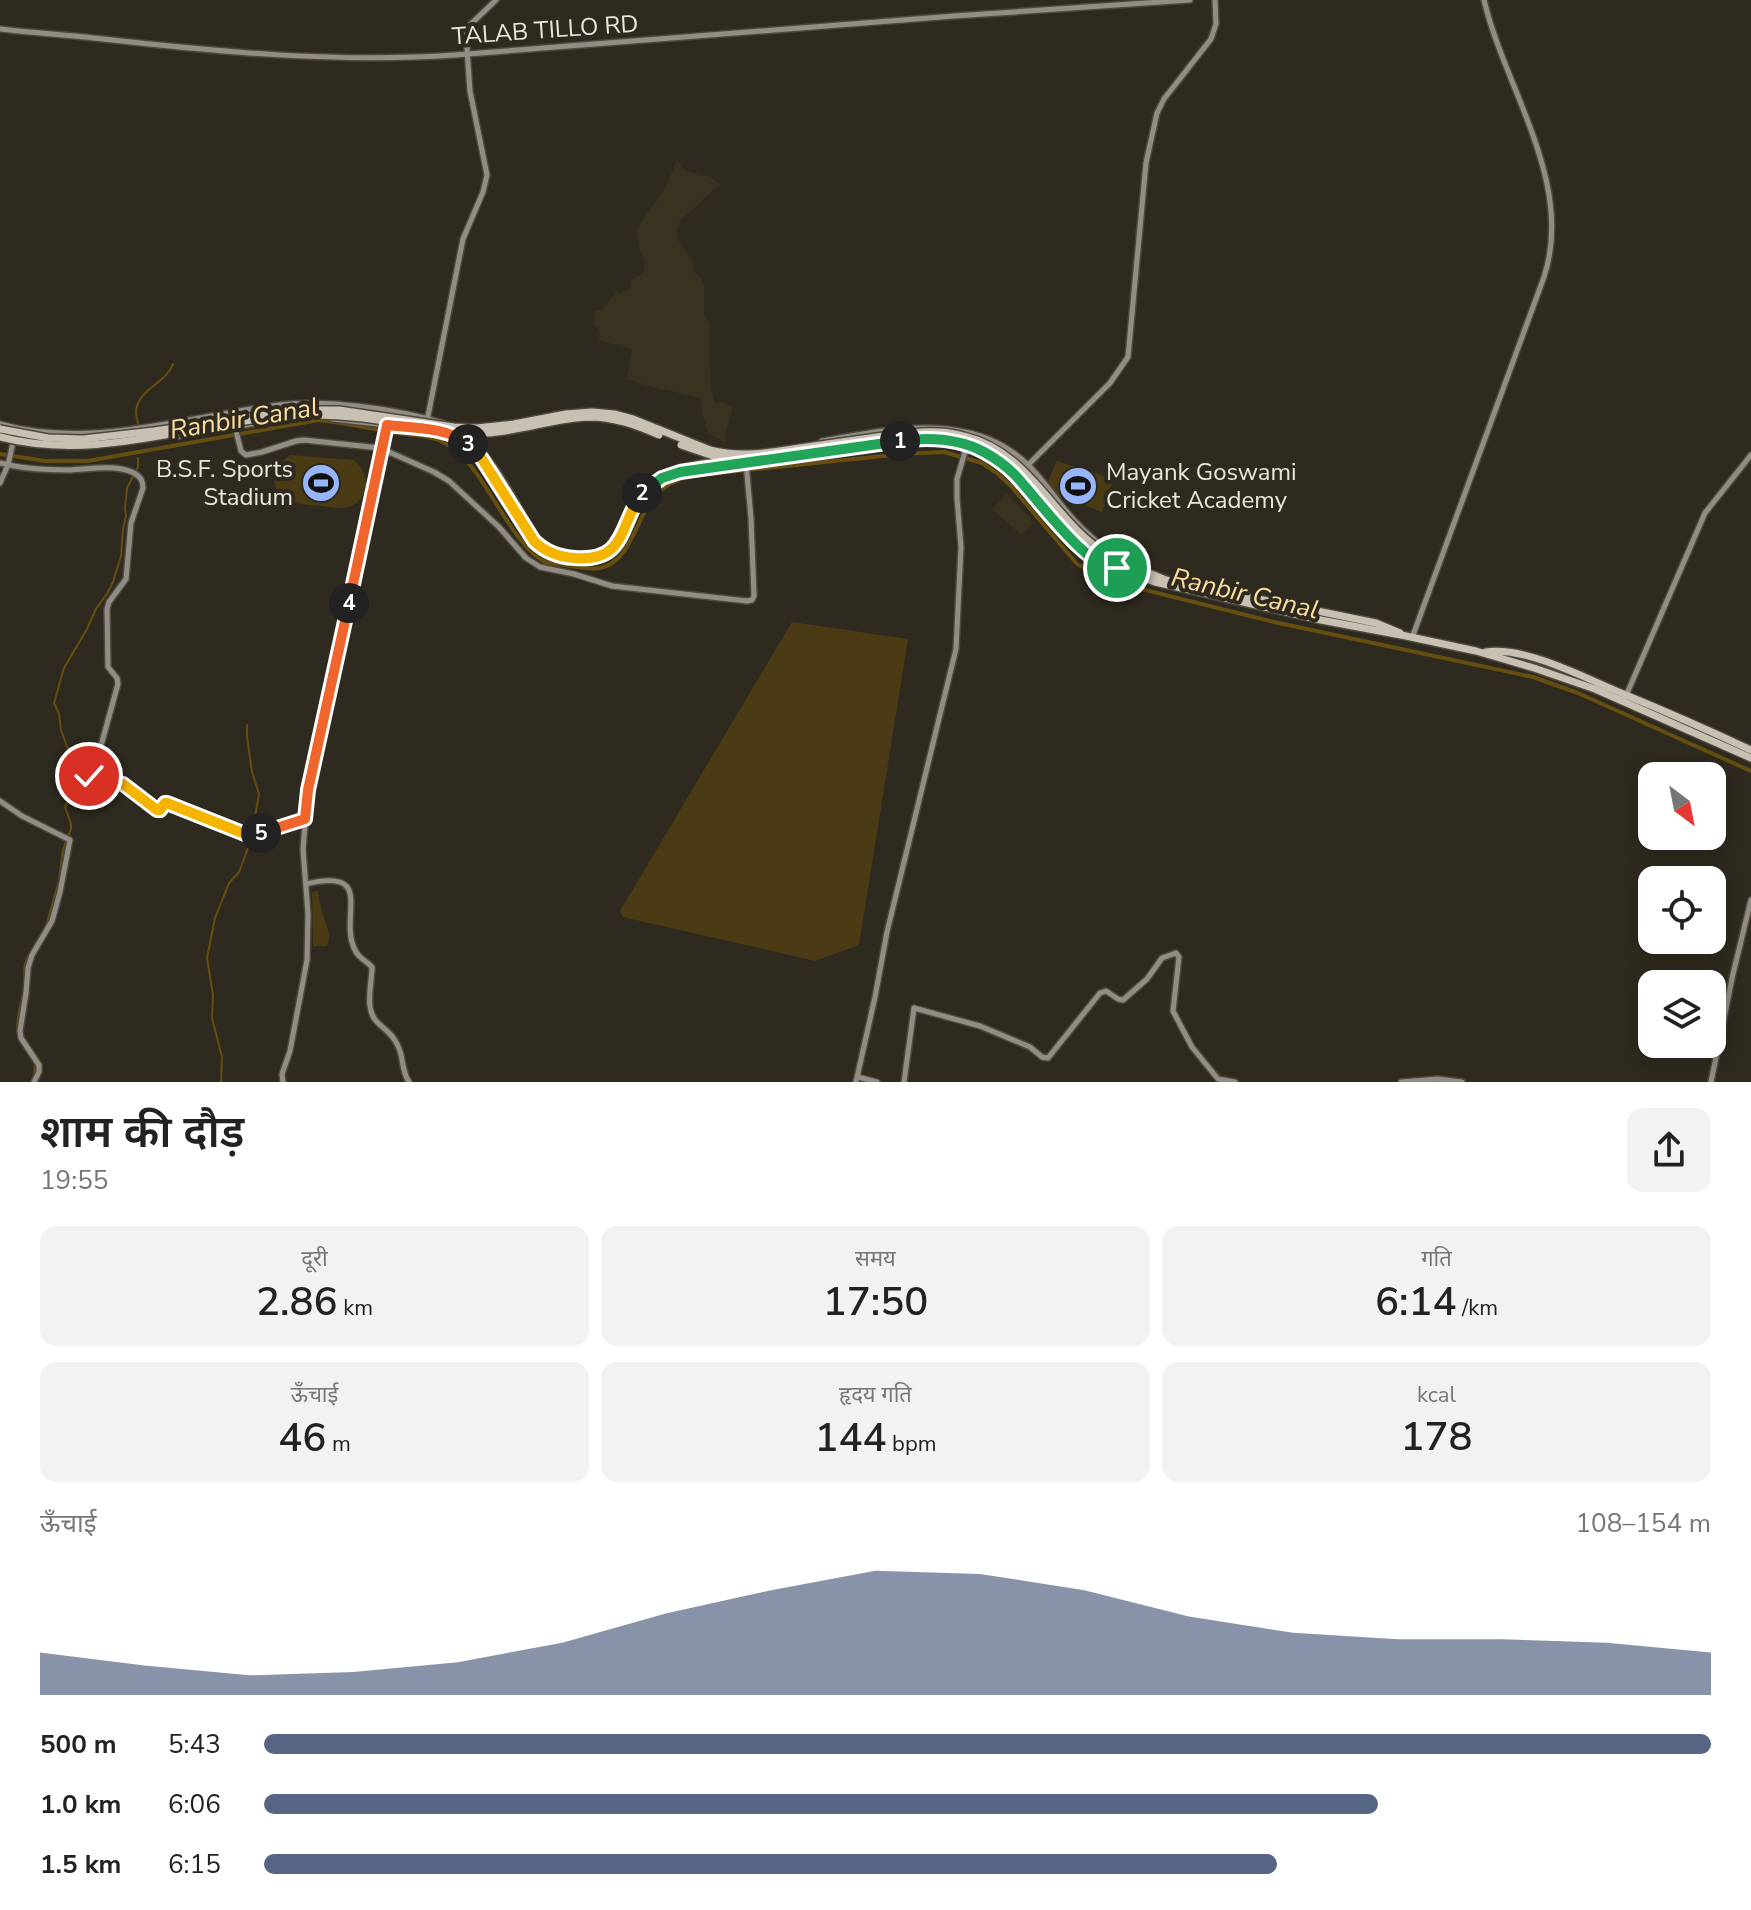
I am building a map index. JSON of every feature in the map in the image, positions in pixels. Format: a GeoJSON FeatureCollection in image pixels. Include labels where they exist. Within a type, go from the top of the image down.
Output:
{"type":"FeatureCollection","features":[{"type":"Feature","properties":{"kind":"highway"},"geometry":{"type":"LineString","coordinates":[[0,426],[48,438],[83,439],[300,410],[339,410],[477,428],[592,412],[633,419],[710,450],[743,455],[916,432],[945,432],[977,440],[1008,456],[1027,472],[1077,532],[1101,552],[1129,565],[1166,580],[1376,623],[1409,637]]}},
{"type":"Feature","properties":{"kind":"highway"},"geometry":{"type":"LineString","coordinates":[[0,438],[83,446],[304,415],[337,416],[474,434],[596,418],[632,424],[711,456],[747,460],[911,437],[944,437],[981,446],[1011,464],[1074,537],[1097,557],[1132,575],[1169,586],[1478,652],[1625,698],[1751,750]]}},
{"type":"Feature","properties":{"kind":"highway"},"geometry":{"type":"LineString","coordinates":[[1625,698],[1751,758]]}},
{"type":"Feature","properties":{"kind":"street"},"geometry":{"type":"LineString","coordinates":[[425,430],[460,253],[487,175],[471,99],[466,35],[468,27],[496,0]]}},
{"type":"Feature","properties":{"kind":"street","name":"TALAB TILLO RD"},"geometry":{"type":"LineString","coordinates":[[0,29],[200,50],[334,58],[468,54],[1190,0]]}},
{"type":"Feature","properties":{"kind":"street"},"geometry":{"type":"LineString","coordinates":[[1028,465],[1110,383],[1128,357],[1146,163],[1157,113],[1164,99],[1207,47],[1216,24],[1215,0]]}},
{"type":"Feature","properties":{"kind":"street"},"geometry":{"type":"LineString","coordinates":[[1409,637],[1544,277],[1552,247],[1547,181],[1484,0]]}},
{"type":"Feature","properties":{"kind":"street"},"geometry":{"type":"LineString","coordinates":[[0,426],[63,434],[91,433],[300,403],[372,409],[428,418],[452,427],[478,447],[535,535],[547,547],[580,555],[601,553],[611,546],[633,501],[652,481],[672,470],[855,435],[929,427],[984,438],[1013,452],[1028,465],[1089,536],[1129,565]]}},
{"type":"Feature","properties":{"kind":"street"},"geometry":{"type":"LineString","coordinates":[[0,438],[63,448],[101,447],[237,429],[287,418],[318,417],[452,434],[472,447],[537,544],[554,554],[570,558],[596,558],[612,549],[641,495],[662,478],[680,472],[746,466],[924,438],[991,456],[1010,470],[1078,546],[1107,568],[1117,568]]}},
{"type":"Feature","properties":{"kind":"street"},"geometry":{"type":"LineString","coordinates":[[283,1082],[282,1074],[290,1051],[307,960],[309,929],[303,849],[308,790],[387,426]]}},
{"type":"Feature","properties":{"kind":"street"},"geometry":{"type":"LineString","coordinates":[[237,429],[241,451],[249,455],[304,440],[383,449],[434,472],[449,481],[499,527],[526,558],[540,567],[612,586],[747,601],[754,596],[746,466]]}},
{"type":"Feature","properties":{"kind":"street"},"geometry":{"type":"LineString","coordinates":[[0,483],[15,435],[21,430]]}},
{"type":"Feature","properties":{"kind":"street"},"geometry":{"type":"LineString","coordinates":[[877,1082],[857,1079],[887,932],[956,649],[961,547],[957,479],[966,447]]}},
{"type":"Feature","properties":{"kind":"street"},"geometry":{"type":"LineString","coordinates":[[1625,698],[1705,513],[1751,455]]}},
{"type":"Feature","properties":{"kind":"street"},"geometry":{"type":"LineString","coordinates":[[0,463],[69,470],[103,468],[136,474],[143,482],[131,523],[126,579],[107,609],[108,667],[118,684],[101,745],[87,774],[125,786],[157,810],[167,803],[245,834],[254,835],[305,819]]}},
{"type":"Feature","properties":{"kind":"street"},"geometry":{"type":"LineString","coordinates":[[0,801],[67,839],[63,879],[52,921],[28,968],[20,1031],[21,1038],[39,1065],[34,1082]]}},
{"type":"Feature","properties":{"kind":"street"},"geometry":{"type":"LineString","coordinates":[[306,884],[338,880],[349,892],[353,947],[360,958],[371,963],[372,967],[370,1013],[397,1042],[409,1082]]}},
{"type":"Feature","properties":{"kind":"street"},"geometry":{"type":"LineString","coordinates":[[1711,1082],[1751,900]]}},
{"type":"Feature","properties":{"kind":"street"},"geometry":{"type":"LineString","coordinates":[[904,1082],[914,1008],[980,1026],[1030,1047],[1046,1058],[1100,993],[1106,991],[1123,1000],[1148,977],[1162,958],[1176,953],[1179,957],[1173,1011],[1192,1047],[1218,1079],[1235,1082]]}},
{"type":"Feature","properties":{"kind":"street"},"geometry":{"type":"LineString","coordinates":[[1401,1082],[1438,1079],[1462,1082]]}},
{"type":"Feature","properties":{"kind":"shaded area"},"geometry":{"type":"Polygon","coordinates":[[[677,160],[686,171],[710,177],[720,184],[680,221],[677,229],[679,241],[693,261],[693,270],[703,281],[714,402],[733,407],[726,443],[708,433],[701,398],[627,379],[632,349],[599,340],[598,329],[593,325],[594,312],[603,309],[616,291],[620,293],[631,287],[632,279],[644,271],[637,229],[665,188],[677,160]]]}},
{"type":"Feature","properties":{"kind":"shaded area","name":"B.S.F. Sports Stadium"},"geometry":{"type":"Polygon","coordinates":[[[290,455],[354,460],[365,477],[363,496],[352,506],[341,508],[285,499],[275,488],[275,478],[277,466],[290,455]]]}},
{"type":"Feature","properties":{"kind":"shaded area","name":"Mayank Goswami Cricket Academy"},"geometry":{"type":"Polygon","coordinates":[[[1057,461],[1114,479],[1102,512],[1063,496],[1056,503],[1043,492],[1057,461]]]}},
{"type":"Feature","properties":{"kind":"shaded area"},"geometry":{"type":"Polygon","coordinates":[[[1007,494],[1035,523],[1021,535],[992,509],[1007,494]]]}},
{"type":"Feature","properties":{"kind":"shaded area"},"geometry":{"type":"Polygon","coordinates":[[[792,622],[908,639],[859,945],[815,961],[623,917],[620,911],[792,622]]]}},
{"type":"Feature","properties":{"kind":"shaded area"},"geometry":{"type":"Polygon","coordinates":[[[318,891],[329,933],[327,946],[313,946],[312,892],[318,891]]]}},
{"type":"Feature","properties":{"kind":"waterway"},"geometry":{"type":"LineString","coordinates":[[138,425],[136,412],[141,398],[173,364]]}},
{"type":"Feature","properties":{"kind":"waterway","name":"Ranbir Canal"},"geometry":{"type":"LineString","coordinates":[[0,454],[45,461],[88,461],[318,420],[428,437],[452,447],[469,464],[512,529],[535,555],[549,563],[592,569],[610,564],[619,557],[654,497],[666,487],[690,476],[944,452],[982,463],[997,473],[1077,564],[1109,581],[1274,622],[1533,677],[1578,693],[1751,771]]}},
{"type":"Feature","properties":{"kind":"waterway"},"geometry":{"type":"LineString","coordinates":[[46,926],[59,881],[63,849],[71,829],[65,807],[75,779],[54,703],[64,668],[113,582],[121,556],[127,488],[138,467],[138,458]]}},
{"type":"Feature","properties":{"kind":"waterway"},"geometry":{"type":"LineString","coordinates":[[221,1082],[222,1057],[212,1018],[213,995],[207,958],[215,918],[229,883],[239,872],[256,827],[259,794],[252,772],[247,725]]}},
{"type":"Feature","properties":{"kind":"waterway"},"geometry":{"type":"LineString","coordinates":[[25,980],[25,964],[37,942]]}},
{"type":"Feature","properties":{"kind":"waterway"},"geometry":{"type":"LineString","coordinates":[[19,1038],[18,1021],[24,990]]}},
{"type":"Feature","properties":{"kind":"waterway"},"geometry":{"type":"LineString","coordinates":[[31,1082],[35,1064]]}},
{"type":"Feature","properties":{"kind":"place","name":"B.S.F. Sports Stadium"},"geometry":{"type":"Point","coordinates":[321,483]}},
{"type":"Feature","properties":{"kind":"place","name":"Mayank Goswami Cricket Academy"},"geometry":{"type":"Point","coordinates":[1078,486]}},
{"type":"Feature","properties":{"kind":"route"},"geometry":{"type":"LineString","coordinates":[[89,776],[123,784],[157,810],[167,803],[247,835],[305,819],[308,790],[387,425],[448,432],[463,440],[482,459],[537,544],[563,557],[592,558],[607,553],[617,543],[641,495],[662,478],[674,473],[929,438],[967,445],[1003,464],[1078,546],[1107,568],[1117,568]]}}]}
